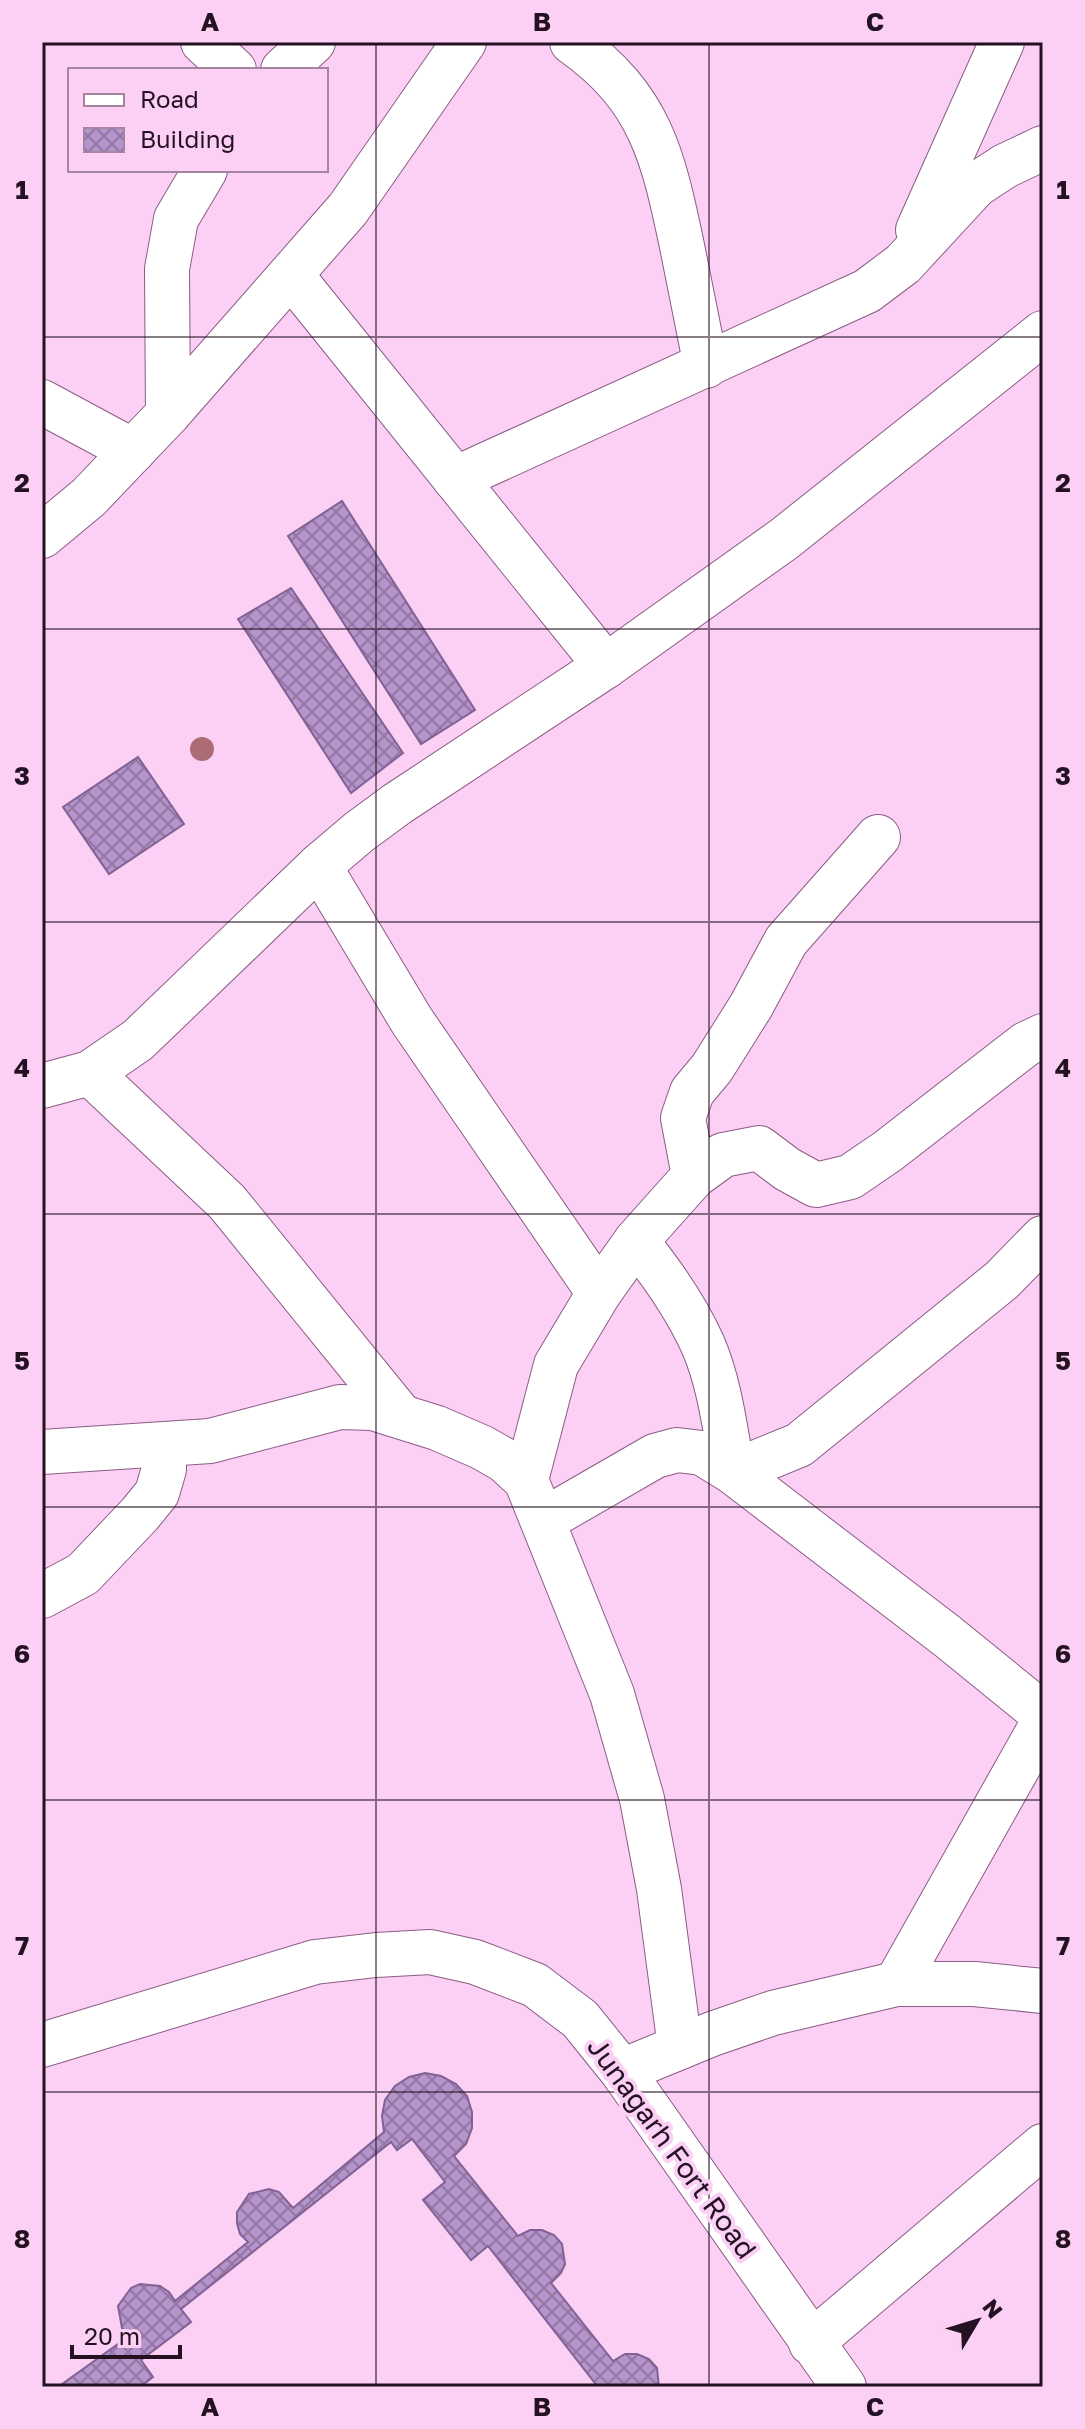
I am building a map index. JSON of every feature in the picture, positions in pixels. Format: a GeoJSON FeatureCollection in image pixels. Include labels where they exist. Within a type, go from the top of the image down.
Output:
{"type":"FeatureCollection","features":[{"type":"Feature","properties":{"kind":"street"},"geometry":{"type":"LineString","coordinates":[[203,42],[232,68]]}},
{"type":"Feature","properties":{"kind":"street"},"geometry":{"type":"LineString","coordinates":[[285,68],[313,42]]}},
{"type":"Feature","properties":{"kind":"street"},"geometry":{"type":"LineString","coordinates":[[42,536],[89,497],[168,414],[348,209],[464,42]]}},
{"type":"Feature","properties":{"kind":"street"},"geometry":{"type":"LineString","coordinates":[[903,264],[1002,42]]}},
{"type":"Feature","properties":{"kind":"street"},"geometry":{"type":"LineString","coordinates":[[595,48],[645,120],[666,169],[706,366]]}},
{"type":"Feature","properties":{"kind":"street"},"geometry":{"type":"LineString","coordinates":[[455,479],[867,291],[903,264],[976,185],[1005,166],[1043,148]]}},
{"type":"Feature","properties":{"kind":"street"},"geometry":{"type":"LineString","coordinates":[[168,414],[167,269],[176,219],[204,172]]}},
{"type":"Feature","properties":{"kind":"street"},"geometry":{"type":"LineString","coordinates":[[291,275],[606,666]]}},
{"type":"Feature","properties":{"kind":"street"},"geometry":{"type":"LineString","coordinates":[[42,1086],[90,1073],[138,1040],[319,866],[397,804],[606,666],[784,539],[1043,333]]}},
{"type":"Feature","properties":{"kind":"street"},"geometry":{"type":"LineString","coordinates":[[42,402],[133,451]]}},
{"type":"Feature","properties":{"kind":"street"},"geometry":{"type":"LineString","coordinates":[[694,1176],[683,1118],[692,1092],[712,1068],[786,941],[878,837]]}},
{"type":"Feature","properties":{"kind":"street"},"geometry":{"type":"LineString","coordinates":[[319,866],[412,1021],[599,1293]]}},
{"type":"Feature","properties":{"kind":"street"},"geometry":{"type":"LineString","coordinates":[[526,1480],[556,1365],[599,1293],[636,1241],[694,1176],[723,1155],[759,1148],[816,1185],[850,1177],[1026,1044],[1043,1036]]}},
{"type":"Feature","properties":{"kind":"street"},"geometry":{"type":"LineString","coordinates":[[90,1073],[227,1202],[400,1415]]}},
{"type":"Feature","properties":{"kind":"street"},"geometry":{"type":"LineString","coordinates":[[733,1472],[799,1445],[991,1289],[1043,1238]]}},
{"type":"Feature","properties":{"kind":"street"},"geometry":{"type":"LineString","coordinates":[[636,1241],[668,1282],[704,1347],[733,1472]]}},
{"type":"Feature","properties":{"kind":"street"},"geometry":{"type":"LineString","coordinates":[[42,1452],[210,1441],[340,1407],[373,1408],[400,1415],[481,1447],[504,1460],[526,1480],[612,1694],[642,1799],[659,1889],[680,2047]]}},
{"type":"Feature","properties":{"kind":"street"},"geometry":{"type":"LineString","coordinates":[[42,1596],[83,1574],[140,1514],[157,1493],[164,1469],[164,1446]]}},
{"type":"Feature","properties":{"kind":"street"},"geometry":{"type":"LineString","coordinates":[[544,1520],[655,1456],[677,1450],[702,1453],[733,1472],[947,1636],[1043,1714]]}},
{"type":"Feature","properties":{"kind":"street"},"geometry":{"type":"LineString","coordinates":[[896,1984],[1043,1723]]}},
{"type":"Feature","properties":{"kind":"street","name":"Junagarh Fort Road"},"geometry":{"type":"LineString","coordinates":[[42,2045],[315,1962],[430,1952],[475,1962],[535,1985],[580,2019],[622,2071],[844,2387]]}},
{"type":"Feature","properties":{"kind":"street"},"geometry":{"type":"LineString","coordinates":[[622,2071],[773,2013],[896,1984],[974,1984],[1043,1991]]}},
{"type":"Feature","properties":{"kind":"street"},"geometry":{"type":"LineString","coordinates":[[811,2343],[1043,2146]]}},
{"type":"Feature","properties":{"kind":"building"},"geometry":{"type":"Polygon","coordinates":[[[342,501],[475,710],[421,744],[288,536],[342,501]]]}},
{"type":"Feature","properties":{"kind":"building"},"geometry":{"type":"Polygon","coordinates":[[[291,588],[403,753],[351,793],[238,619],[291,588]]]}},
{"type":"Feature","properties":{"kind":"building"},"geometry":{"type":"Polygon","coordinates":[[[138,757],[184,824],[109,874],[63,807],[138,757]]]}},
{"type":"Feature","properties":{"kind":"building"},"geometry":{"type":"Polygon","coordinates":[[[425,2073],[441,2076],[456,2084],[467,2096],[472,2112],[472,2128],[466,2144],[454,2156],[518,2236],[530,2230],[542,2230],[554,2235],[562,2244],[565,2264],[551,2283],[613,2361],[625,2354],[637,2354],[649,2359],[657,2368],[659,2387],[598,2387],[488,2246],[471,2260],[423,2200],[445,2182],[412,2139],[397,2150],[391,2142],[181,2309],[191,2322],[141,2360],[153,2377],[140,2387],[58,2387],[129,2336],[122,2328],[118,2306],[131,2288],[140,2284],[160,2286],[175,2301],[248,2242],[240,2234],[237,2212],[249,2194],[269,2189],[279,2192],[293,2208],[384,2132],[382,2116],[385,2100],[395,2086],[409,2077],[425,2073]]]}}]}
